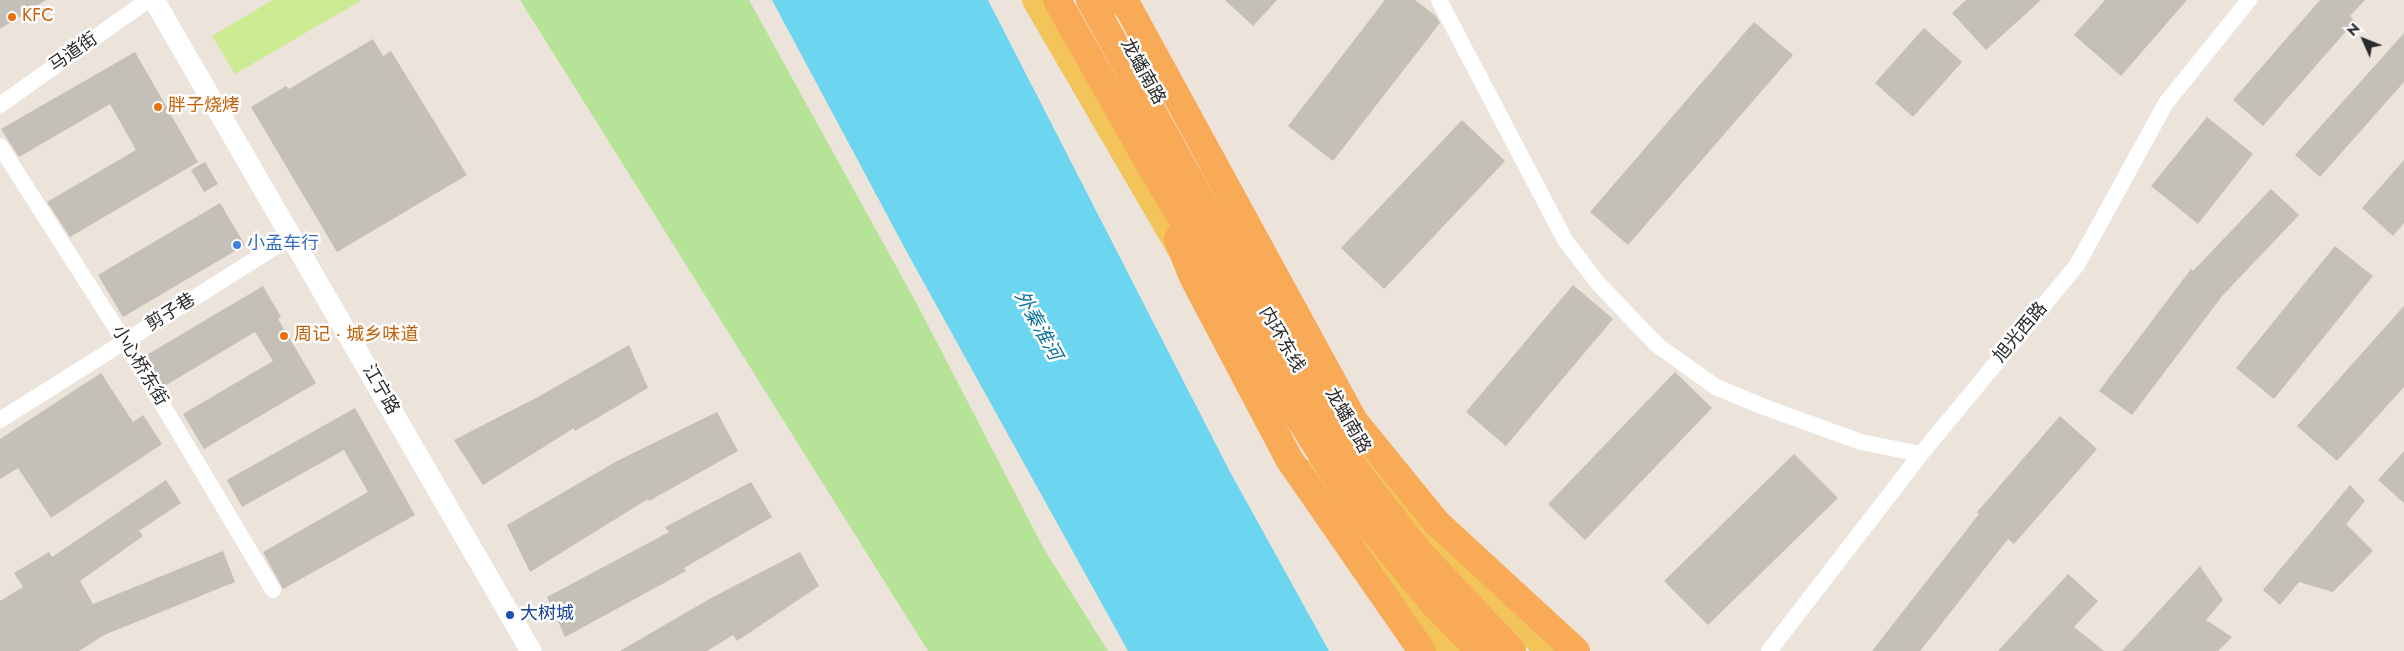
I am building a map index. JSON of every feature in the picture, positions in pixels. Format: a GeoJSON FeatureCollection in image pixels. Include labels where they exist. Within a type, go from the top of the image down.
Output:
{"type":"FeatureCollection","features":[{"type":"Feature","properties":{"kind":"highway"},"geometry":{"type":"LineString","coordinates":[[1046,0],[1078,38]]}},
{"type":"Feature","properties":{"kind":"highway","name":"内环东线"},"geometry":{"type":"LineString","coordinates":[[1057,0],[1149,163],[1300,421],[1360,514],[1432,602],[1480,651]]}},
{"type":"Feature","properties":{"kind":"highway","name":"内环东线"},"geometry":{"type":"LineString","coordinates":[[1090,0],[1224,241],[1354,468],[1419,552],[1512,651]]}},
{"type":"Feature","properties":{"kind":"highway"},"geometry":{"type":"LineString","coordinates":[[1120,0],[1128,9],[1354,421],[1437,523],[1576,651]]}},
{"type":"Feature","properties":{"kind":"highway"},"geometry":{"type":"LineString","coordinates":[[1149,163],[1193,277],[1290,459],[1422,651]]}},
{"type":"Feature","properties":{"kind":"main road"},"geometry":{"type":"LineString","coordinates":[[1035,0],[1098,111],[1307,464],[1422,617],[1454,651]]}},
{"type":"Feature","properties":{"kind":"main road","name":"龙蟠南路"},"geometry":{"type":"LineString","coordinates":[[1103,0],[1248,265],[1301,343],[1380,478],[1453,561],[1548,651]]}},
{"type":"Feature","properties":{"kind":"street","name":"马道街"},"geometry":{"type":"LineString","coordinates":[[0,106],[148,0]]}},
{"type":"Feature","properties":{"kind":"street","name":"江宁路"},"geometry":{"type":"LineString","coordinates":[[154,0],[531,651]]}},
{"type":"Feature","properties":{"kind":"street"},"geometry":{"type":"LineString","coordinates":[[1439,0],[1565,240],[1597,282],[1657,345],[1716,387],[1764,407],[1860,442],[1921,454]]}},
{"type":"Feature","properties":{"kind":"street","name":"旭光西路"},"geometry":{"type":"LineString","coordinates":[[1769,651],[1921,454],[2077,265],[2166,102],[2249,0]]}},
{"type":"Feature","properties":{"kind":"street","name":"小心桥东街"},"geometry":{"type":"LineString","coordinates":[[0,146],[125,342],[273,590]]}},
{"type":"Feature","properties":{"kind":"street","name":"剪子巷"},"geometry":{"type":"LineString","coordinates":[[0,420],[291,238]]}},
{"type":"Feature","properties":{"kind":"green space"},"geometry":{"type":"Polygon","coordinates":[[[273,0],[362,0],[235,74],[212,36],[273,0]]]}},
{"type":"Feature","properties":{"kind":"green space"},"geometry":{"type":"Polygon","coordinates":[[[520,0],[749,0],[918,306],[1044,549],[1108,651],[928,651],[520,0]]]}},
{"type":"Feature","properties":{"kind":"water","name":"外秦淮河"},"geometry":{"type":"Polygon","coordinates":[[[772,0],[988,0],[1229,470],[1329,651],[1128,651],[909,256],[772,0]]]}},
{"type":"Feature","properties":{"kind":"building"},"geometry":{"type":"Polygon","coordinates":[[[0,0],[46,0],[0,29],[0,0]]]}},
{"type":"Feature","properties":{"kind":"building"},"geometry":{"type":"Polygon","coordinates":[[[1225,0],[1277,0],[1253,26],[1225,0]]]}},
{"type":"Feature","properties":{"kind":"building"},"geometry":{"type":"Polygon","coordinates":[[[1385,0],[1415,0],[1436,16],[1440,23],[1333,161],[1288,126],[1385,0]]]}},
{"type":"Feature","properties":{"kind":"building"},"geometry":{"type":"Polygon","coordinates":[[[1966,0],[2041,0],[1986,50],[1952,13],[1966,0]]]}},
{"type":"Feature","properties":{"kind":"building"},"geometry":{"type":"Polygon","coordinates":[[[2105,0],[2187,0],[2121,76],[2074,35],[2105,0]]]}},
{"type":"Feature","properties":{"kind":"building"},"geometry":{"type":"Polygon","coordinates":[[[2320,0],[2365,0],[2350,16],[2355,21],[2263,126],[2233,100],[2320,0]]]}},
{"type":"Feature","properties":{"kind":"building"},"geometry":{"type":"Polygon","coordinates":[[[1754,22],[1793,55],[1628,245],[1590,212],[1754,22]]]}},
{"type":"Feature","properties":{"kind":"building"},"geometry":{"type":"Polygon","coordinates":[[[1924,28],[1962,62],[1913,117],[1875,83],[1924,28]]]}},
{"type":"Feature","properties":{"kind":"building"},"geometry":{"type":"Polygon","coordinates":[[[2404,33],[2404,82],[2320,177],[2295,155],[2404,33]]]}},
{"type":"Feature","properties":{"kind":"building"},"geometry":{"type":"Polygon","coordinates":[[[373,39],[383,56],[391,51],[467,175],[337,252],[251,107],[286,86],[289,89],[373,39]]]}},
{"type":"Feature","properties":{"kind":"building"},"geometry":{"type":"Polygon","coordinates":[[[135,52],[198,162],[70,237],[47,202],[136,150],[110,104],[19,157],[1,129],[135,52]]]}},
{"type":"Feature","properties":{"kind":"building"},"geometry":{"type":"Polygon","coordinates":[[[2207,117],[2253,154],[2198,224],[2151,186],[2207,117]]]}},
{"type":"Feature","properties":{"kind":"building"},"geometry":{"type":"Polygon","coordinates":[[[1462,120],[1505,161],[1384,289],[1341,248],[1462,120]]]}},
{"type":"Feature","properties":{"kind":"building"},"geometry":{"type":"Polygon","coordinates":[[[2404,160],[2404,223],[2393,236],[2362,208],[2404,160]]]}},
{"type":"Feature","properties":{"kind":"building"},"geometry":{"type":"Polygon","coordinates":[[[205,162],[218,184],[204,192],[191,170],[205,162]]]}},
{"type":"Feature","properties":{"kind":"building"},"geometry":{"type":"Polygon","coordinates":[[[2271,189],[2299,215],[2223,295],[2132,415],[2099,391],[2191,269],[2193,271],[2271,189]]]}},
{"type":"Feature","properties":{"kind":"building"},"geometry":{"type":"Polygon","coordinates":[[[220,203],[245,245],[123,317],[98,275],[220,203]]]}},
{"type":"Feature","properties":{"kind":"building"},"geometry":{"type":"Polygon","coordinates":[[[2335,246],[2373,276],[2274,399],[2236,368],[2335,246]]]}},
{"type":"Feature","properties":{"kind":"building"},"geometry":{"type":"Polygon","coordinates":[[[1573,285],[1613,319],[1506,446],[1466,412],[1573,285]]]}},
{"type":"Feature","properties":{"kind":"building"},"geometry":{"type":"Polygon","coordinates":[[[263,286],[281,317],[278,319],[316,383],[204,449],[183,414],[273,361],[255,332],[163,387],[145,356],[263,286]]]}},
{"type":"Feature","properties":{"kind":"building"},"geometry":{"type":"Polygon","coordinates":[[[2404,306],[2404,387],[2337,461],[2297,426],[2404,306]]]}},
{"type":"Feature","properties":{"kind":"building"},"geometry":{"type":"Polygon","coordinates":[[[629,345],[648,388],[575,431],[574,428],[483,485],[454,440],[536,398],[629,345]]]}},
{"type":"Feature","properties":{"kind":"building"},"geometry":{"type":"Polygon","coordinates":[[[1675,372],[1712,408],[1585,540],[1548,504],[1675,372]]]}},
{"type":"Feature","properties":{"kind":"building"},"geometry":{"type":"Polygon","coordinates":[[[101,373],[133,422],[143,415],[162,444],[51,518],[18,468],[0,479],[0,439],[101,373]]]}},
{"type":"Feature","properties":{"kind":"building"},"geometry":{"type":"Polygon","coordinates":[[[355,408],[415,515],[283,589],[263,552],[368,492],[344,450],[242,507],[227,480],[355,408]]]}},
{"type":"Feature","properties":{"kind":"building"},"geometry":{"type":"Polygon","coordinates":[[[717,412],[738,451],[649,501],[648,499],[530,572],[507,525],[617,461],[717,412]]]}},
{"type":"Feature","properties":{"kind":"building"},"geometry":{"type":"Polygon","coordinates":[[[2060,416],[2097,449],[2014,544],[2008,539],[1920,651],[1872,651],[1979,514],[1977,512],[2060,416]]]}},
{"type":"Feature","properties":{"kind":"building"},"geometry":{"type":"Polygon","coordinates":[[[2404,451],[2404,503],[2378,480],[2404,451]]]}},
{"type":"Feature","properties":{"kind":"building"},"geometry":{"type":"Polygon","coordinates":[[[1794,454],[1838,498],[1708,625],[1664,581],[1794,454]]]}},
{"type":"Feature","properties":{"kind":"building"},"geometry":{"type":"Polygon","coordinates":[[[166,480],[181,503],[139,531],[143,536],[80,581],[93,604],[223,551],[235,582],[104,635],[79,651],[0,651],[0,601],[23,587],[14,573],[49,552],[52,557],[166,480]]]}},
{"type":"Feature","properties":{"kind":"building"},"geometry":{"type":"Polygon","coordinates":[[[751,482],[772,517],[684,568],[686,571],[565,637],[547,597],[669,532],[665,527],[751,482]]]}},
{"type":"Feature","properties":{"kind":"building"},"geometry":{"type":"Polygon","coordinates":[[[2350,485],[2365,501],[2346,524],[2373,551],[2333,592],[2299,582],[2280,605],[2263,590],[2350,485]]]}},
{"type":"Feature","properties":{"kind":"building"},"geometry":{"type":"Polygon","coordinates":[[[800,552],[819,586],[737,641],[733,635],[707,651],[620,651],[711,598],[800,552]]]}},
{"type":"Feature","properties":{"kind":"building"},"geometry":{"type":"Polygon","coordinates":[[[2200,566],[2223,600],[2206,620],[2232,637],[2218,651],[2122,651],[2200,566]]]}},
{"type":"Feature","properties":{"kind":"building"},"geometry":{"type":"Polygon","coordinates":[[[2068,574],[2098,601],[2074,627],[2104,651],[1998,651],[2068,574]]]}},
{"type":"Feature","properties":{"kind":"place","name":"KFC"},"geometry":{"type":"Point","coordinates":[12,17]}},
{"type":"Feature","properties":{"kind":"place","name":"胖子烧烤"},"geometry":{"type":"Point","coordinates":[158,107]}},
{"type":"Feature","properties":{"kind":"place","name":"小孟车行"},"geometry":{"type":"Point","coordinates":[237,245]}},
{"type":"Feature","properties":{"kind":"place","name":"周记 · 城乡味道"},"geometry":{"type":"Point","coordinates":[284,336]}},
{"type":"Feature","properties":{"kind":"place","name":"大树城"},"geometry":{"type":"Point","coordinates":[510,615]}}]}
